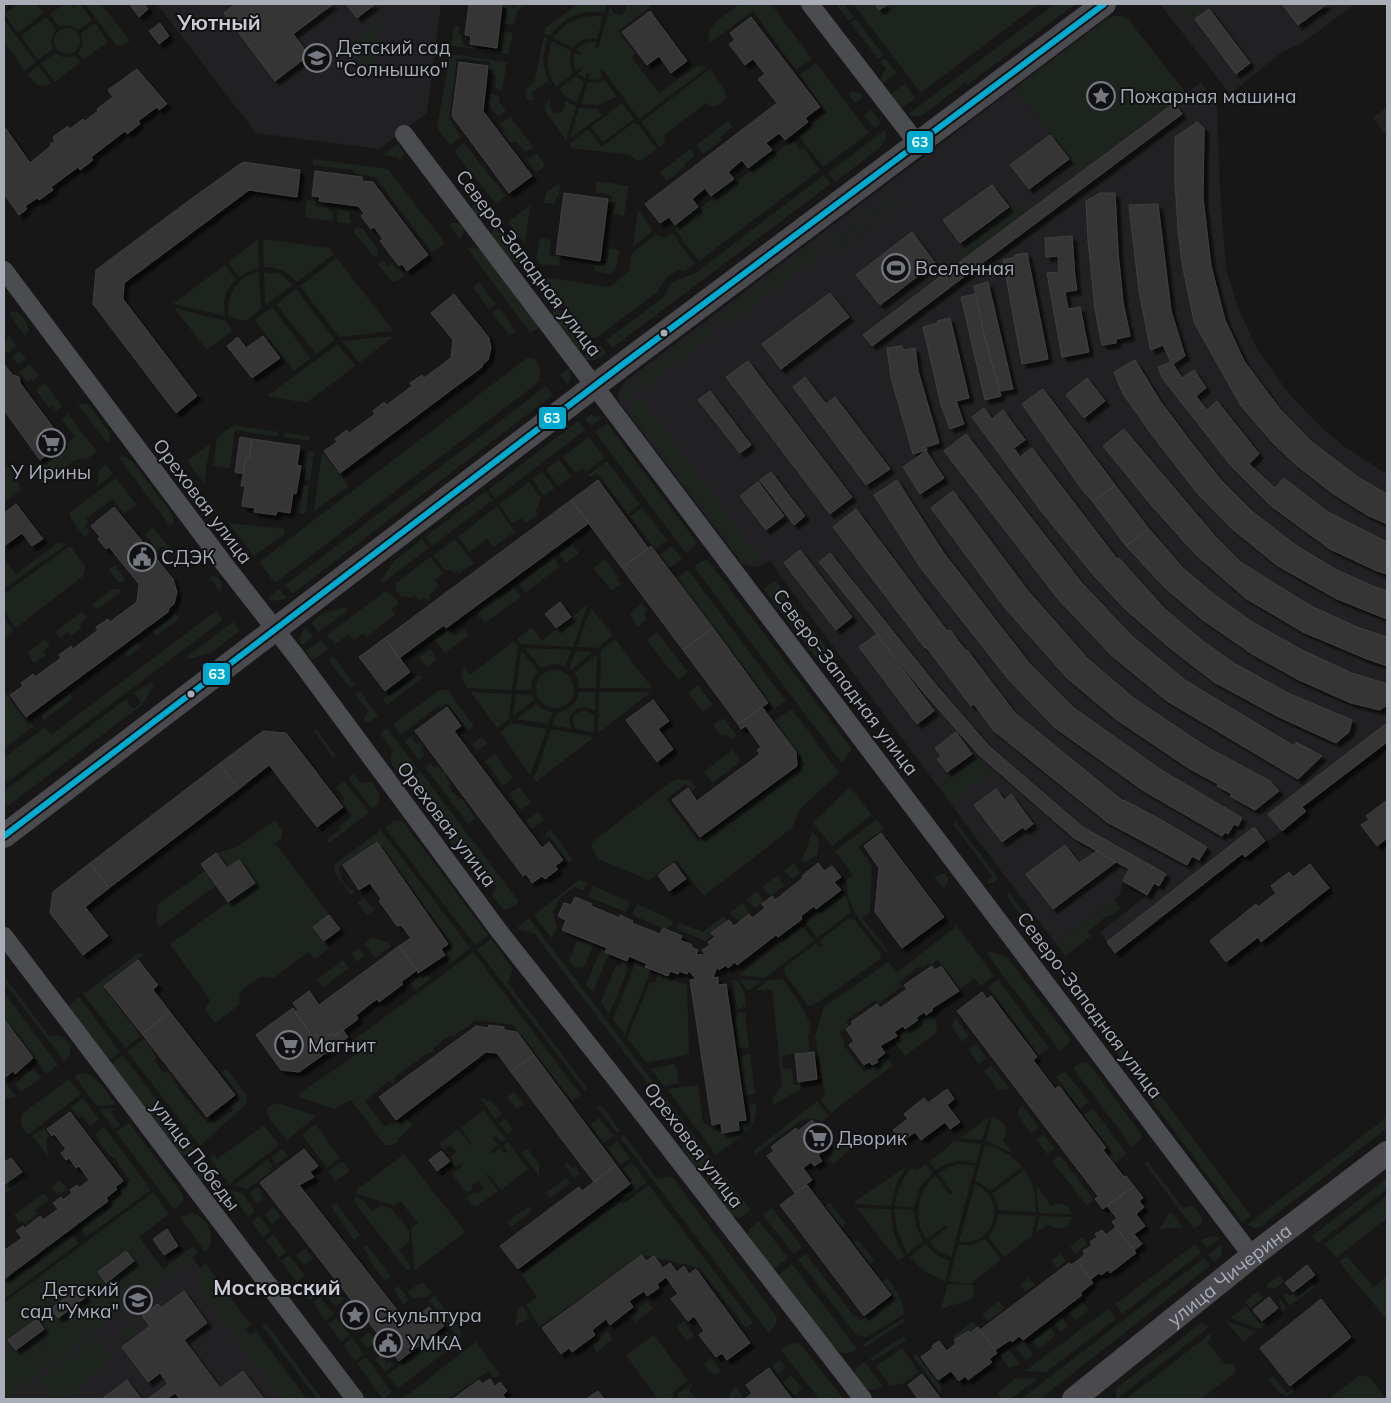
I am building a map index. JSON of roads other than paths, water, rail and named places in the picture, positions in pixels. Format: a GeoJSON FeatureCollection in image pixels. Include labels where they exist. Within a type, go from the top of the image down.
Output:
{"type":"FeatureCollection","features":[{"type":"Feature","properties":{"kind":"main road"},"geometry":{"type":"LineString","coordinates":[[4,836],[917,143],[1104,4]]}},
{"type":"Feature","properties":{"kind":"main road","name":"улица Чичерина"},"geometry":{"type":"LineString","coordinates":[[1074,1399],[1252,1256],[1387,1153]]}},
{"type":"Feature","properties":{"kind":"street"},"geometry":{"type":"LineString","coordinates":[[810,4],[917,143]]}},
{"type":"Feature","properties":{"kind":"street","name":"Северо-Западная улица"},"geometry":{"type":"LineString","coordinates":[[404,134],[1252,1256]]}},
{"type":"Feature","properties":{"kind":"street","name":"Ореховая улица"},"geometry":{"type":"LineString","coordinates":[[4,270],[213,549],[276,629],[499,931],[863,1399]]}},
{"type":"Feature","properties":{"kind":"street","name":"улица Победы"},"geometry":{"type":"LineString","coordinates":[[4,936],[355,1399]]}},
{"type":"Feature","properties":{"kind":"place","name":"Детский сад \"Солнышко\""},"geometry":{"type":"Point","coordinates":[317,58]}},
{"type":"Feature","properties":{"kind":"place","name":"Пожарная машина"},"geometry":{"type":"Point","coordinates":[1101,96]}},
{"type":"Feature","properties":{"kind":"place","name":"Вселенная"},"geometry":{"type":"Point","coordinates":[896,268]}},
{"type":"Feature","properties":{"kind":"place","name":"У Ирины"},"geometry":{"type":"Point","coordinates":[51,443]}},
{"type":"Feature","properties":{"kind":"place","name":"СДЭК"},"geometry":{"type":"Point","coordinates":[142,557]}},
{"type":"Feature","properties":{"kind":"place","name":"Магнит"},"geometry":{"type":"Point","coordinates":[289,1045]}},
{"type":"Feature","properties":{"kind":"place","name":"Дворик"},"geometry":{"type":"Point","coordinates":[818,1138]}},
{"type":"Feature","properties":{"kind":"place","name":"Детский сад \"Умка\""},"geometry":{"type":"Point","coordinates":[138,1300]}},
{"type":"Feature","properties":{"kind":"place","name":"Скульптура"},"geometry":{"type":"Point","coordinates":[355,1315]}},
{"type":"Feature","properties":{"kind":"place","name":"УМКА"},"geometry":{"type":"Point","coordinates":[388,1343]}},
{"type":"Feature","properties":{"kind":"district","name":"Уютный"},"geometry":{"type":"Point","coordinates":[219,23]}},
{"type":"Feature","properties":{"kind":"district","name":"Московский"},"geometry":{"type":"Point","coordinates":[277,1288]}}]}
